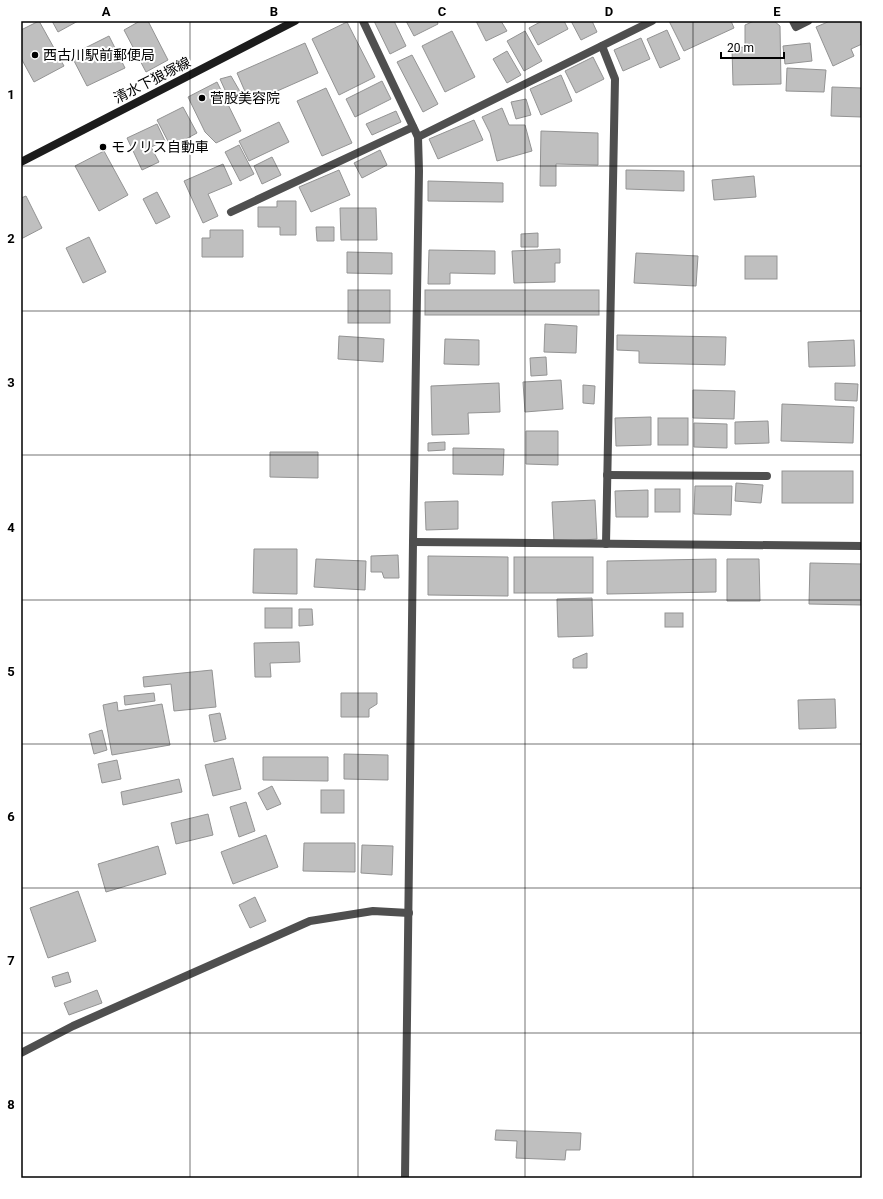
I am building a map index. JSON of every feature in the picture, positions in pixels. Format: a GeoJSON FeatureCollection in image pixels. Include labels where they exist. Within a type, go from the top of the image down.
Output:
{"type":"FeatureCollection","features":[{"type":"Feature","properties":{"kind":"main road","name":"清水下狼塚線"},"geometry":{"type":"LineString","coordinates":[[21,162],[295,21]]}},
{"type":"Feature","properties":{"kind":"street"},"geometry":{"type":"LineString","coordinates":[[363,21],[418,137],[419,171],[405,1178]]}},
{"type":"Feature","properties":{"kind":"street"},"geometry":{"type":"LineString","coordinates":[[418,137],[652,21]]}},
{"type":"Feature","properties":{"kind":"street"},"geometry":{"type":"LineString","coordinates":[[793,21],[796,27],[808,21]]}},
{"type":"Feature","properties":{"kind":"street"},"geometry":{"type":"LineString","coordinates":[[602,46],[615,79],[606,544]]}},
{"type":"Feature","properties":{"kind":"street"},"geometry":{"type":"LineString","coordinates":[[231,212],[413,127]]}},
{"type":"Feature","properties":{"kind":"street"},"geometry":{"type":"LineString","coordinates":[[607,475],[767,476]]}},
{"type":"Feature","properties":{"kind":"street"},"geometry":{"type":"LineString","coordinates":[[413,542],[862,546]]}},
{"type":"Feature","properties":{"kind":"street"},"geometry":{"type":"LineString","coordinates":[[21,1053],[73,1026],[310,921],[372,911],[409,913]]}},
{"type":"Feature","properties":{"kind":"building"},"geometry":{"type":"Polygon","coordinates":[[[39,21],[64,66],[34,82],[21,58],[21,30],[39,21]]]}},
{"type":"Feature","properties":{"kind":"building"},"geometry":{"type":"Polygon","coordinates":[[[52,21],[78,21],[58,32],[52,21]]]}},
{"type":"Feature","properties":{"kind":"building"},"geometry":{"type":"Polygon","coordinates":[[[140,21],[148,21],[168,60],[146,72],[124,30],[140,21]]]}},
{"type":"Feature","properties":{"kind":"building"},"geometry":{"type":"Polygon","coordinates":[[[374,21],[394,21],[406,46],[390,54],[374,21]]]}},
{"type":"Feature","properties":{"kind":"building"},"geometry":{"type":"Polygon","coordinates":[[[406,21],[437,21],[438,24],[414,36],[406,21]]]}},
{"type":"Feature","properties":{"kind":"building"},"geometry":{"type":"Polygon","coordinates":[[[476,21],[501,21],[507,31],[486,41],[476,21]]]}},
{"type":"Feature","properties":{"kind":"building"},"geometry":{"type":"Polygon","coordinates":[[[542,21],[564,21],[568,29],[538,45],[529,28],[542,21]]]}},
{"type":"Feature","properties":{"kind":"building"},"geometry":{"type":"Polygon","coordinates":[[[571,21],[592,21],[597,32],[581,40],[571,21]]]}},
{"type":"Feature","properties":{"kind":"building"},"geometry":{"type":"Polygon","coordinates":[[[669,21],[731,21],[734,28],[684,51],[669,21]]]}},
{"type":"Feature","properties":{"kind":"building"},"geometry":{"type":"Polygon","coordinates":[[[754,21],[774,21],[780,26],[781,84],[733,85],[732,48],[745,47],[745,25],[754,21]]]}},
{"type":"Feature","properties":{"kind":"building"},"geometry":{"type":"Polygon","coordinates":[[[830,21],[862,21],[862,44],[851,49],[854,56],[833,66],[816,27],[830,21]]]}},
{"type":"Feature","properties":{"kind":"building"},"geometry":{"type":"Polygon","coordinates":[[[347,22],[375,77],[339,95],[312,39],[347,22]]]}},
{"type":"Feature","properties":{"kind":"building"},"geometry":{"type":"Polygon","coordinates":[[[667,30],[680,59],[660,68],[647,39],[667,30]]]}},
{"type":"Feature","properties":{"kind":"building"},"geometry":{"type":"Polygon","coordinates":[[[452,31],[475,77],[445,92],[422,46],[452,31]]]}},
{"type":"Feature","properties":{"kind":"building"},"geometry":{"type":"Polygon","coordinates":[[[525,31],[542,61],[524,71],[507,41],[525,31]]]}},
{"type":"Feature","properties":{"kind":"building"},"geometry":{"type":"Polygon","coordinates":[[[109,36],[125,68],[87,86],[71,55],[109,36]]]}},
{"type":"Feature","properties":{"kind":"building"},"geometry":{"type":"Polygon","coordinates":[[[641,38],[650,59],[623,71],[614,50],[641,38]]]}},
{"type":"Feature","properties":{"kind":"building"},"geometry":{"type":"Polygon","coordinates":[[[305,43],[318,73],[250,103],[237,73],[305,43]]]}},
{"type":"Feature","properties":{"kind":"building"},"geometry":{"type":"Polygon","coordinates":[[[810,43],[812,61],[785,64],[783,46],[810,43]]]}},
{"type":"Feature","properties":{"kind":"building"},"geometry":{"type":"Polygon","coordinates":[[[507,51],[521,75],[507,83],[493,59],[507,51]]]}},
{"type":"Feature","properties":{"kind":"building"},"geometry":{"type":"Polygon","coordinates":[[[412,55],[438,104],[423,112],[397,62],[412,55]]]}},
{"type":"Feature","properties":{"kind":"building"},"geometry":{"type":"Polygon","coordinates":[[[593,57],[604,79],[576,93],[565,71],[593,57]]]}},
{"type":"Feature","properties":{"kind":"building"},"geometry":{"type":"Polygon","coordinates":[[[787,68],[826,70],[824,92],[786,91],[787,68]]]}},
{"type":"Feature","properties":{"kind":"building"},"geometry":{"type":"Polygon","coordinates":[[[561,75],[572,101],[541,115],[530,89],[561,75]]]}},
{"type":"Feature","properties":{"kind":"building"},"geometry":{"type":"Polygon","coordinates":[[[231,76],[242,95],[230,101],[220,79],[231,76]]]}},
{"type":"Feature","properties":{"kind":"building"},"geometry":{"type":"Polygon","coordinates":[[[382,81],[391,99],[355,117],[346,99],[382,81]]]}},
{"type":"Feature","properties":{"kind":"building"},"geometry":{"type":"Polygon","coordinates":[[[217,82],[241,131],[216,143],[205,132],[188,97],[217,82]]]}},
{"type":"Feature","properties":{"kind":"building"},"geometry":{"type":"Polygon","coordinates":[[[832,87],[862,88],[862,117],[831,116],[832,87]]]}},
{"type":"Feature","properties":{"kind":"building"},"geometry":{"type":"Polygon","coordinates":[[[326,88],[352,143],[322,156],[297,101],[326,88]]]}},
{"type":"Feature","properties":{"kind":"building"},"geometry":{"type":"Polygon","coordinates":[[[526,99],[531,115],[516,119],[511,102],[526,99]]]}},
{"type":"Feature","properties":{"kind":"building"},"geometry":{"type":"Polygon","coordinates":[[[183,107],[197,133],[171,147],[157,120],[183,107]]]}},
{"type":"Feature","properties":{"kind":"building"},"geometry":{"type":"Polygon","coordinates":[[[502,108],[509,125],[525,125],[532,151],[497,161],[490,133],[482,117],[502,108]]]}},
{"type":"Feature","properties":{"kind":"building"},"geometry":{"type":"Polygon","coordinates":[[[396,111],[401,122],[372,135],[366,124],[396,111]]]}},
{"type":"Feature","properties":{"kind":"building"},"geometry":{"type":"Polygon","coordinates":[[[474,120],[483,140],[438,159],[429,139],[474,120]]]}},
{"type":"Feature","properties":{"kind":"building"},"geometry":{"type":"Polygon","coordinates":[[[279,122],[289,142],[249,161],[239,141],[279,122]]]}},
{"type":"Feature","properties":{"kind":"building"},"geometry":{"type":"Polygon","coordinates":[[[157,124],[165,141],[151,147],[159,162],[142,170],[127,138],[157,124]]]}},
{"type":"Feature","properties":{"kind":"building"},"geometry":{"type":"Polygon","coordinates":[[[541,131],[598,133],[598,165],[556,164],[556,186],[540,186],[541,131]]]}},
{"type":"Feature","properties":{"kind":"building"},"geometry":{"type":"Polygon","coordinates":[[[239,145],[254,174],[240,181],[225,152],[239,145]]]}},
{"type":"Feature","properties":{"kind":"building"},"geometry":{"type":"Polygon","coordinates":[[[380,150],[387,165],[362,178],[354,163],[380,150]]]}},
{"type":"Feature","properties":{"kind":"building"},"geometry":{"type":"Polygon","coordinates":[[[104,151],[128,195],[99,211],[75,166],[104,151]]]}},
{"type":"Feature","properties":{"kind":"building"},"geometry":{"type":"Polygon","coordinates":[[[272,157],[281,175],[262,184],[254,166],[272,157]]]}},
{"type":"Feature","properties":{"kind":"building"},"geometry":{"type":"Polygon","coordinates":[[[223,164],[232,184],[208,194],[218,216],[203,223],[184,181],[223,164]]]}},
{"type":"Feature","properties":{"kind":"building"},"geometry":{"type":"Polygon","coordinates":[[[339,170],[350,195],[311,212],[299,187],[339,170]]]}},
{"type":"Feature","properties":{"kind":"building"},"geometry":{"type":"Polygon","coordinates":[[[626,170],[684,171],[684,191],[626,189],[626,170]]]}},
{"type":"Feature","properties":{"kind":"building"},"geometry":{"type":"Polygon","coordinates":[[[754,176],[756,197],[714,200],[712,180],[754,176]]]}},
{"type":"Feature","properties":{"kind":"building"},"geometry":{"type":"Polygon","coordinates":[[[428,181],[503,183],[503,202],[428,201],[428,181]]]}},
{"type":"Feature","properties":{"kind":"building"},"geometry":{"type":"Polygon","coordinates":[[[157,192],[170,217],[156,224],[143,199],[157,192]]]}},
{"type":"Feature","properties":{"kind":"building"},"geometry":{"type":"Polygon","coordinates":[[[26,196],[42,228],[21,239],[21,198],[26,196]]]}},
{"type":"Feature","properties":{"kind":"building"},"geometry":{"type":"Polygon","coordinates":[[[277,201],[296,201],[296,235],[280,235],[280,227],[258,227],[258,207],[277,207],[277,201]]]}},
{"type":"Feature","properties":{"kind":"building"},"geometry":{"type":"Polygon","coordinates":[[[340,208],[376,208],[377,240],[341,240],[340,208]]]}},
{"type":"Feature","properties":{"kind":"building"},"geometry":{"type":"Polygon","coordinates":[[[316,227],[334,227],[334,241],[317,241],[316,227]]]}},
{"type":"Feature","properties":{"kind":"building"},"geometry":{"type":"Polygon","coordinates":[[[210,230],[243,230],[243,257],[202,257],[202,238],[210,238],[210,230]]]}},
{"type":"Feature","properties":{"kind":"building"},"geometry":{"type":"Polygon","coordinates":[[[538,233],[538,247],[521,247],[521,234],[538,233]]]}},
{"type":"Feature","properties":{"kind":"building"},"geometry":{"type":"Polygon","coordinates":[[[89,237],[106,272],[83,283],[66,248],[89,237]]]}},
{"type":"Feature","properties":{"kind":"building"},"geometry":{"type":"Polygon","coordinates":[[[560,249],[560,263],[555,263],[555,282],[514,283],[512,251],[560,249]]]}},
{"type":"Feature","properties":{"kind":"building"},"geometry":{"type":"Polygon","coordinates":[[[429,250],[495,251],[495,274],[450,273],[450,284],[428,284],[429,250]]]}},
{"type":"Feature","properties":{"kind":"building"},"geometry":{"type":"Polygon","coordinates":[[[347,252],[392,253],[392,274],[347,273],[347,252]]]}},
{"type":"Feature","properties":{"kind":"building"},"geometry":{"type":"Polygon","coordinates":[[[636,253],[698,256],[696,286],[634,283],[636,253]]]}},
{"type":"Feature","properties":{"kind":"building"},"geometry":{"type":"Polygon","coordinates":[[[745,256],[777,256],[777,279],[745,279],[745,256]]]}},
{"type":"Feature","properties":{"kind":"building"},"geometry":{"type":"Polygon","coordinates":[[[348,290],[390,290],[390,323],[348,323],[348,290]]]}},
{"type":"Feature","properties":{"kind":"building"},"geometry":{"type":"Polygon","coordinates":[[[425,290],[599,290],[599,315],[425,315],[425,290]]]}},
{"type":"Feature","properties":{"kind":"building"},"geometry":{"type":"Polygon","coordinates":[[[545,324],[577,326],[576,353],[544,352],[545,324]]]}},
{"type":"Feature","properties":{"kind":"building"},"geometry":{"type":"Polygon","coordinates":[[[617,335],[726,337],[725,365],[639,363],[639,351],[617,350],[617,335]]]}},
{"type":"Feature","properties":{"kind":"building"},"geometry":{"type":"Polygon","coordinates":[[[339,336],[384,339],[383,362],[338,359],[339,336]]]}},
{"type":"Feature","properties":{"kind":"building"},"geometry":{"type":"Polygon","coordinates":[[[445,339],[479,340],[479,365],[444,364],[445,339]]]}},
{"type":"Feature","properties":{"kind":"building"},"geometry":{"type":"Polygon","coordinates":[[[854,340],[855,366],[809,367],[808,342],[854,340]]]}},
{"type":"Feature","properties":{"kind":"building"},"geometry":{"type":"Polygon","coordinates":[[[546,357],[547,375],[531,376],[530,358],[546,357]]]}},
{"type":"Feature","properties":{"kind":"building"},"geometry":{"type":"Polygon","coordinates":[[[561,380],[563,409],[525,412],[523,382],[561,380]]]}},
{"type":"Feature","properties":{"kind":"building"},"geometry":{"type":"Polygon","coordinates":[[[499,383],[500,412],[468,413],[469,434],[432,435],[431,386],[499,383]]]}},
{"type":"Feature","properties":{"kind":"building"},"geometry":{"type":"Polygon","coordinates":[[[835,383],[858,384],[857,401],[835,400],[835,383]]]}},
{"type":"Feature","properties":{"kind":"building"},"geometry":{"type":"Polygon","coordinates":[[[583,385],[595,386],[594,404],[583,403],[583,385]]]}},
{"type":"Feature","properties":{"kind":"building"},"geometry":{"type":"Polygon","coordinates":[[[693,390],[735,391],[734,419],[693,418],[693,390]]]}},
{"type":"Feature","properties":{"kind":"building"},"geometry":{"type":"Polygon","coordinates":[[[782,404],[854,407],[853,443],[781,441],[782,404]]]}},
{"type":"Feature","properties":{"kind":"building"},"geometry":{"type":"Polygon","coordinates":[[[651,417],[651,445],[616,446],[615,418],[651,417]]]}},
{"type":"Feature","properties":{"kind":"building"},"geometry":{"type":"Polygon","coordinates":[[[658,418],[688,418],[688,445],[658,445],[658,418]]]}},
{"type":"Feature","properties":{"kind":"building"},"geometry":{"type":"Polygon","coordinates":[[[768,421],[769,443],[735,444],[735,422],[768,421]]]}},
{"type":"Feature","properties":{"kind":"building"},"geometry":{"type":"Polygon","coordinates":[[[694,423],[727,424],[727,448],[694,447],[694,423]]]}},
{"type":"Feature","properties":{"kind":"building"},"geometry":{"type":"Polygon","coordinates":[[[526,431],[558,431],[558,465],[526,464],[526,431]]]}},
{"type":"Feature","properties":{"kind":"building"},"geometry":{"type":"Polygon","coordinates":[[[445,442],[445,450],[428,451],[428,443],[445,442]]]}},
{"type":"Feature","properties":{"kind":"building"},"geometry":{"type":"Polygon","coordinates":[[[453,448],[504,449],[503,475],[453,474],[453,448]]]}},
{"type":"Feature","properties":{"kind":"building"},"geometry":{"type":"Polygon","coordinates":[[[270,452],[318,452],[318,478],[270,477],[270,452]]]}},
{"type":"Feature","properties":{"kind":"building"},"geometry":{"type":"Polygon","coordinates":[[[782,471],[853,471],[853,503],[782,503],[782,471]]]}},
{"type":"Feature","properties":{"kind":"building"},"geometry":{"type":"Polygon","coordinates":[[[736,483],[763,485],[761,503],[735,501],[736,483]]]}},
{"type":"Feature","properties":{"kind":"building"},"geometry":{"type":"Polygon","coordinates":[[[695,486],[732,486],[731,515],[694,514],[695,486]]]}},
{"type":"Feature","properties":{"kind":"building"},"geometry":{"type":"Polygon","coordinates":[[[655,489],[680,489],[680,512],[655,512],[655,489]]]}},
{"type":"Feature","properties":{"kind":"building"},"geometry":{"type":"Polygon","coordinates":[[[648,490],[648,517],[616,517],[615,491],[648,490]]]}},
{"type":"Feature","properties":{"kind":"building"},"geometry":{"type":"Polygon","coordinates":[[[595,500],[597,539],[554,542],[552,502],[595,500]]]}},
{"type":"Feature","properties":{"kind":"building"},"geometry":{"type":"Polygon","coordinates":[[[458,501],[458,529],[426,530],[425,502],[458,501]]]}},
{"type":"Feature","properties":{"kind":"building"},"geometry":{"type":"Polygon","coordinates":[[[254,549],[297,549],[297,594],[253,593],[254,549]]]}},
{"type":"Feature","properties":{"kind":"building"},"geometry":{"type":"Polygon","coordinates":[[[398,555],[399,578],[384,578],[382,572],[371,572],[371,556],[398,555]]]}},
{"type":"Feature","properties":{"kind":"building"},"geometry":{"type":"Polygon","coordinates":[[[428,556],[508,557],[508,596],[428,595],[428,556]]]}},
{"type":"Feature","properties":{"kind":"building"},"geometry":{"type":"Polygon","coordinates":[[[514,557],[593,557],[593,593],[514,593],[514,557]]]}},
{"type":"Feature","properties":{"kind":"building"},"geometry":{"type":"Polygon","coordinates":[[[316,559],[366,561],[365,590],[314,587],[316,559]]]}},
{"type":"Feature","properties":{"kind":"building"},"geometry":{"type":"Polygon","coordinates":[[[716,559],[716,592],[607,594],[607,561],[716,559]]]}},
{"type":"Feature","properties":{"kind":"building"},"geometry":{"type":"Polygon","coordinates":[[[727,559],[759,559],[760,601],[727,601],[727,559]]]}},
{"type":"Feature","properties":{"kind":"building"},"geometry":{"type":"Polygon","coordinates":[[[810,563],[862,564],[862,605],[809,604],[810,563]]]}},
{"type":"Feature","properties":{"kind":"building"},"geometry":{"type":"Polygon","coordinates":[[[592,598],[593,636],[558,637],[557,599],[592,598]]]}},
{"type":"Feature","properties":{"kind":"building"},"geometry":{"type":"Polygon","coordinates":[[[265,608],[292,608],[292,628],[265,628],[265,608]]]}},
{"type":"Feature","properties":{"kind":"building"},"geometry":{"type":"Polygon","coordinates":[[[299,609],[312,609],[313,625],[299,626],[299,609]]]}},
{"type":"Feature","properties":{"kind":"building"},"geometry":{"type":"Polygon","coordinates":[[[665,613],[683,613],[683,627],[665,627],[665,613]]]}},
{"type":"Feature","properties":{"kind":"building"},"geometry":{"type":"Polygon","coordinates":[[[299,642],[300,662],[270,663],[271,677],[255,677],[254,643],[299,642]]]}},
{"type":"Feature","properties":{"kind":"building"},"geometry":{"type":"Polygon","coordinates":[[[587,653],[587,668],[573,668],[573,659],[587,653]]]}},
{"type":"Feature","properties":{"kind":"building"},"geometry":{"type":"Polygon","coordinates":[[[212,670],[216,707],[174,711],[171,684],[144,687],[143,677],[212,670]]]}},
{"type":"Feature","properties":{"kind":"building"},"geometry":{"type":"Polygon","coordinates":[[[154,693],[155,701],[125,705],[124,696],[154,693]]]}},
{"type":"Feature","properties":{"kind":"building"},"geometry":{"type":"Polygon","coordinates":[[[341,693],[377,693],[377,704],[369,709],[369,717],[341,717],[341,693]]]}},
{"type":"Feature","properties":{"kind":"building"},"geometry":{"type":"Polygon","coordinates":[[[835,699],[836,728],[799,729],[798,700],[835,699]]]}},
{"type":"Feature","properties":{"kind":"building"},"geometry":{"type":"Polygon","coordinates":[[[117,702],[118,711],[162,704],[170,745],[112,755],[103,705],[117,702]]]}},
{"type":"Feature","properties":{"kind":"building"},"geometry":{"type":"Polygon","coordinates":[[[220,713],[226,739],[214,742],[209,715],[220,713]]]}},
{"type":"Feature","properties":{"kind":"building"},"geometry":{"type":"Polygon","coordinates":[[[102,730],[107,750],[94,754],[89,734],[102,730]]]}},
{"type":"Feature","properties":{"kind":"building"},"geometry":{"type":"Polygon","coordinates":[[[344,754],[388,755],[388,780],[344,779],[344,754]]]}},
{"type":"Feature","properties":{"kind":"building"},"geometry":{"type":"Polygon","coordinates":[[[263,757],[328,757],[328,781],[263,780],[263,757]]]}},
{"type":"Feature","properties":{"kind":"building"},"geometry":{"type":"Polygon","coordinates":[[[233,758],[241,789],[213,796],[205,765],[233,758]]]}},
{"type":"Feature","properties":{"kind":"building"},"geometry":{"type":"Polygon","coordinates":[[[117,760],[121,779],[102,783],[98,764],[117,760]]]}},
{"type":"Feature","properties":{"kind":"building"},"geometry":{"type":"Polygon","coordinates":[[[179,779],[182,792],[123,805],[121,792],[179,779]]]}},
{"type":"Feature","properties":{"kind":"building"},"geometry":{"type":"Polygon","coordinates":[[[272,786],[281,804],[267,810],[258,793],[272,786]]]}},
{"type":"Feature","properties":{"kind":"building"},"geometry":{"type":"Polygon","coordinates":[[[321,790],[344,790],[344,813],[321,813],[321,790]]]}},
{"type":"Feature","properties":{"kind":"building"},"geometry":{"type":"Polygon","coordinates":[[[246,802],[255,831],[239,837],[230,807],[246,802]]]}},
{"type":"Feature","properties":{"kind":"building"},"geometry":{"type":"Polygon","coordinates":[[[208,814],[213,835],[176,844],[171,823],[208,814]]]}},
{"type":"Feature","properties":{"kind":"building"},"geometry":{"type":"Polygon","coordinates":[[[266,835],[278,867],[233,884],[221,852],[266,835]]]}},
{"type":"Feature","properties":{"kind":"building"},"geometry":{"type":"Polygon","coordinates":[[[304,843],[355,843],[355,872],[303,871],[304,843]]]}},
{"type":"Feature","properties":{"kind":"building"},"geometry":{"type":"Polygon","coordinates":[[[362,845],[393,846],[392,875],[361,873],[362,845]]]}},
{"type":"Feature","properties":{"kind":"building"},"geometry":{"type":"Polygon","coordinates":[[[158,846],[166,874],[106,892],[98,864],[158,846]]]}},
{"type":"Feature","properties":{"kind":"building"},"geometry":{"type":"Polygon","coordinates":[[[78,891],[96,941],[48,958],[30,908],[78,891]]]}},
{"type":"Feature","properties":{"kind":"building"},"geometry":{"type":"Polygon","coordinates":[[[255,897],[266,921],[250,928],[239,905],[255,897]]]}},
{"type":"Feature","properties":{"kind":"building"},"geometry":{"type":"Polygon","coordinates":[[[68,972],[71,982],[55,987],[52,977],[68,972]]]}},
{"type":"Feature","properties":{"kind":"building"},"geometry":{"type":"Polygon","coordinates":[[[97,990],[102,1003],[69,1015],[64,1003],[97,990]]]}},
{"type":"Feature","properties":{"kind":"building"},"geometry":{"type":"Polygon","coordinates":[[[496,1130],[581,1133],[580,1150],[566,1150],[565,1160],[516,1158],[517,1141],[495,1140],[496,1130]]]}},
{"type":"Feature","properties":{"kind":"place","name":"西古川駅前郵便局"},"geometry":{"type":"Point","coordinates":[35,55]}},
{"type":"Feature","properties":{"kind":"place","name":"菅股美容院"},"geometry":{"type":"Point","coordinates":[202,98]}},
{"type":"Feature","properties":{"kind":"place","name":"モノリス自動車"},"geometry":{"type":"Point","coordinates":[103,147]}}]}
